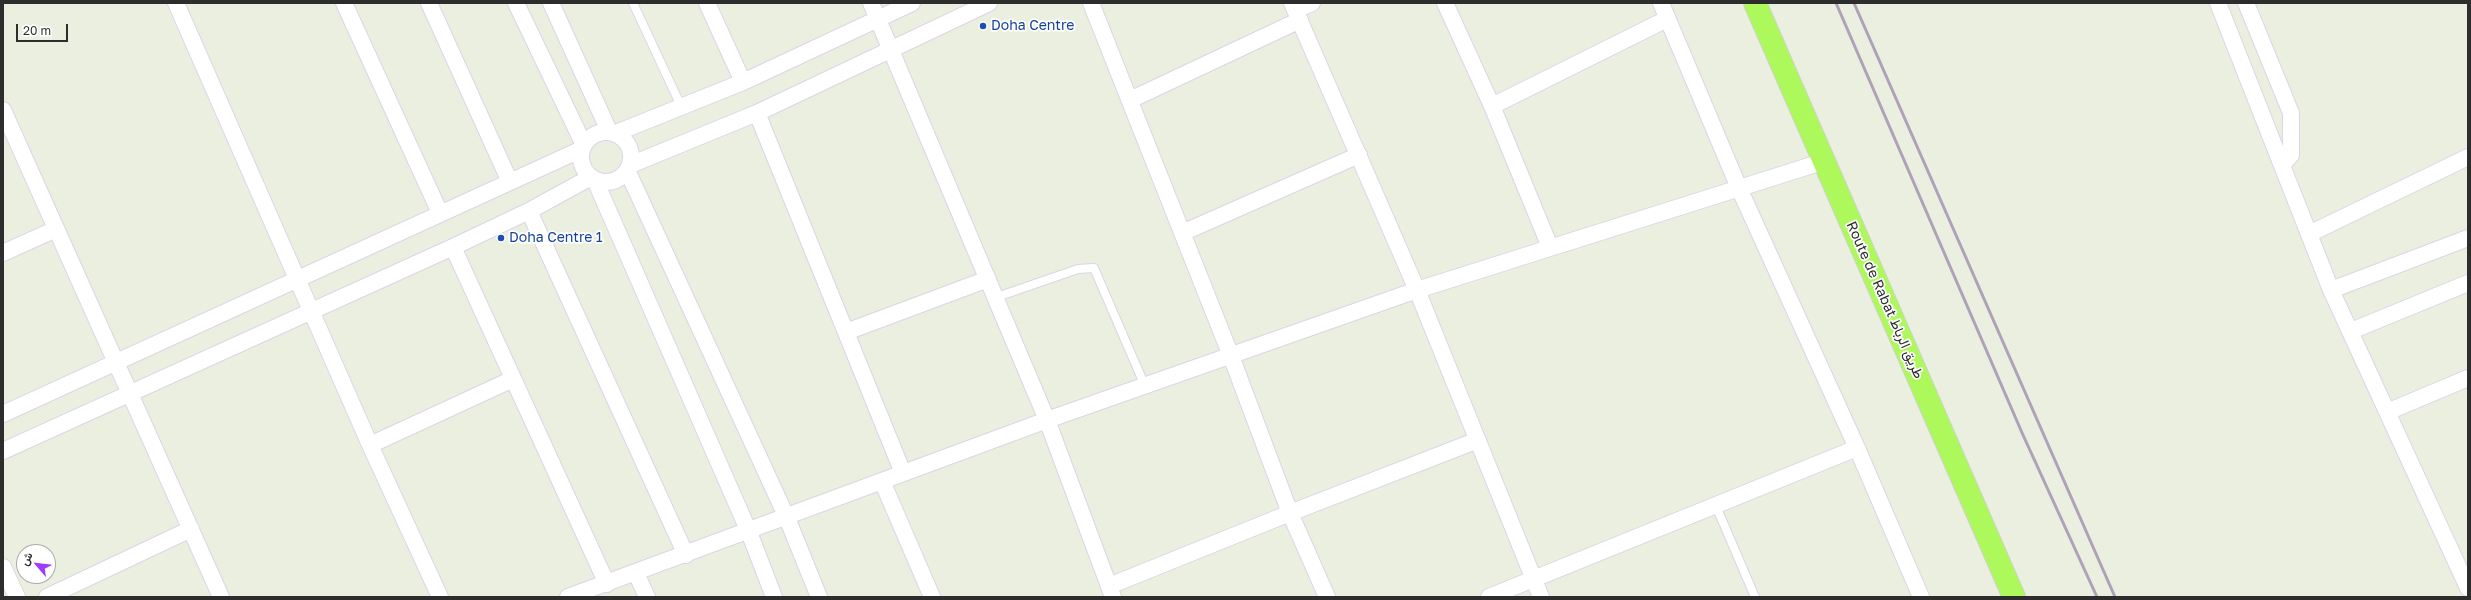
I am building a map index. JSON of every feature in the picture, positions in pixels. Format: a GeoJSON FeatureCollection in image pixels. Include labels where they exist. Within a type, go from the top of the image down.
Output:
{"type":"FeatureCollection","features":[{"type":"Feature","properties":{"kind":"main road","name":"Route de Rabat طريق الرباط"},"geometry":{"type":"LineString","coordinates":[[1755,3],[2014,597]]}},
{"type":"Feature","properties":{"kind":"street"},"geometry":{"type":"LineString","coordinates":[[176,3],[370,446],[440,597]]}},
{"type":"Feature","properties":{"kind":"street"},"geometry":{"type":"LineString","coordinates":[[344,3],[440,213]]}},
{"type":"Feature","properties":{"kind":"street"},"geometry":{"type":"LineString","coordinates":[[429,3],[510,182]]}},
{"type":"Feature","properties":{"kind":"street"},"geometry":{"type":"LineString","coordinates":[[516,3],[583,147],[581,160],[584,170],[593,178],[749,532],[774,597]]}},
{"type":"Feature","properties":{"kind":"street"},"geometry":{"type":"LineString","coordinates":[[551,3],[613,132],[629,146],[631,156],[629,168],[787,518],[819,597]]}},
{"type":"Feature","properties":{"kind":"street"},"geometry":{"type":"LineString","coordinates":[[707,3],[742,82]]}},
{"type":"Feature","properties":{"kind":"street"},"geometry":{"type":"LineString","coordinates":[[871,3],[892,49],[988,279],[994,298],[1047,420],[1111,592],[1290,513],[1478,440]]}},
{"type":"Feature","properties":{"kind":"street"},"geometry":{"type":"LineString","coordinates":[[3,414],[510,182],[583,147],[594,134],[613,132],[742,82],[912,3]]}},
{"type":"Feature","properties":{"kind":"street"},"geometry":{"type":"LineString","coordinates":[[3,451],[132,394],[453,247],[529,211],[593,178],[607,182],[619,179],[629,168],[757,113],[989,3]]}},
{"type":"Feature","properties":{"kind":"street"},"geometry":{"type":"LineString","coordinates":[[1091,3],[1231,356],[1290,513],[1327,597]]}},
{"type":"Feature","properties":{"kind":"street"},"geometry":{"type":"LineString","coordinates":[[1130,100],[1312,3]]}},
{"type":"Feature","properties":{"kind":"street"},"geometry":{"type":"LineString","coordinates":[[1445,3],[1492,106],[1550,247]]}},
{"type":"Feature","properties":{"kind":"street"},"geometry":{"type":"LineString","coordinates":[[1661,3],[1739,188],[1857,448],[1920,597]]}},
{"type":"Feature","properties":{"kind":"street"},"geometry":{"type":"LineString","coordinates":[[2218,3],[2331,290],[2468,588]]}},
{"type":"Feature","properties":{"kind":"street"},"geometry":{"type":"LineString","coordinates":[[2246,3],[2291,113],[2291,155],[2282,164]]}},
{"type":"Feature","properties":{"kind":"street"},"geometry":{"type":"LineString","coordinates":[[1296,11],[1417,290],[1541,597]]}},
{"type":"Feature","properties":{"kind":"street"},"geometry":{"type":"LineString","coordinates":[[1492,106],[1667,19]]}},
{"type":"Feature","properties":{"kind":"street"},"geometry":{"type":"LineString","coordinates":[[3,110],[132,394],[221,597]]}},
{"type":"Feature","properties":{"kind":"street"},"geometry":{"type":"LineString","coordinates":[[757,113],[903,473]]}},
{"type":"Feature","properties":{"kind":"street"},"geometry":{"type":"LineString","coordinates":[[1182,233],[1359,155]]}},
{"type":"Feature","properties":{"kind":"street"},"geometry":{"type":"LineString","coordinates":[[2309,234],[2468,157]]}},
{"type":"Feature","properties":{"kind":"street"},"geometry":{"type":"LineString","coordinates":[[568,597],[608,584],[787,518],[1047,420],[1417,290],[1825,161]]}},
{"type":"Feature","properties":{"kind":"street"},"geometry":{"type":"LineString","coordinates":[[529,211],[686,555]]}},
{"type":"Feature","properties":{"kind":"street"},"geometry":{"type":"LineString","coordinates":[[3,253],[56,229]]}},
{"type":"Feature","properties":{"kind":"street"},"geometry":{"type":"LineString","coordinates":[[2331,290],[2468,238]]}},
{"type":"Feature","properties":{"kind":"street"},"geometry":{"type":"LineString","coordinates":[[453,247],[608,584]]}},
{"type":"Feature","properties":{"kind":"street"},"geometry":{"type":"LineString","coordinates":[[846,332],[988,279]]}},
{"type":"Feature","properties":{"kind":"street"},"geometry":{"type":"LineString","coordinates":[[2351,331],[2468,283]]}},
{"type":"Feature","properties":{"kind":"street"},"geometry":{"type":"LineString","coordinates":[[370,446],[513,378]]}},
{"type":"Feature","properties":{"kind":"street"},"geometry":{"type":"LineString","coordinates":[[2387,412],[2468,378]]}},
{"type":"Feature","properties":{"kind":"street"},"geometry":{"type":"LineString","coordinates":[[1489,597],[1857,448]]}},
{"type":"Feature","properties":{"kind":"street"},"geometry":{"type":"LineString","coordinates":[[882,481],[932,597]]}},
{"type":"Feature","properties":{"kind":"street"},"geometry":{"type":"LineString","coordinates":[[47,597],[191,529]]}},
{"type":"Feature","properties":{"kind":"street"},"geometry":{"type":"LineString","coordinates":[[3,567],[17,597]]}},
{"type":"Feature","properties":{"kind":"street"},"geometry":{"type":"LineString","coordinates":[[636,573],[647,597]]}},
{"type":"Feature","properties":{"kind":"lane"},"geometry":{"type":"LineString","coordinates":[[633,3],[682,106]]}},
{"type":"Feature","properties":{"kind":"lane"},"geometry":{"type":"LineString","coordinates":[[994,298],[1078,269],[1094,268],[1146,386]]}},
{"type":"Feature","properties":{"kind":"lane"},"geometry":{"type":"LineString","coordinates":[[1716,506],[1755,597]]}},
{"type":"Feature","properties":{"kind":"railway"},"geometry":{"type":"LineString","coordinates":[[1836,3],[2023,435],[2097,597]]}},
{"type":"Feature","properties":{"kind":"railway"},"geometry":{"type":"LineString","coordinates":[[1854,3],[2115,597]]}},
{"type":"Feature","properties":{"kind":"place","name":"Doha Centre"},"geometry":{"type":"Point","coordinates":[983,26]}},
{"type":"Feature","properties":{"kind":"place","name":"Doha Centre 1"},"geometry":{"type":"Point","coordinates":[501,238]}}]}
